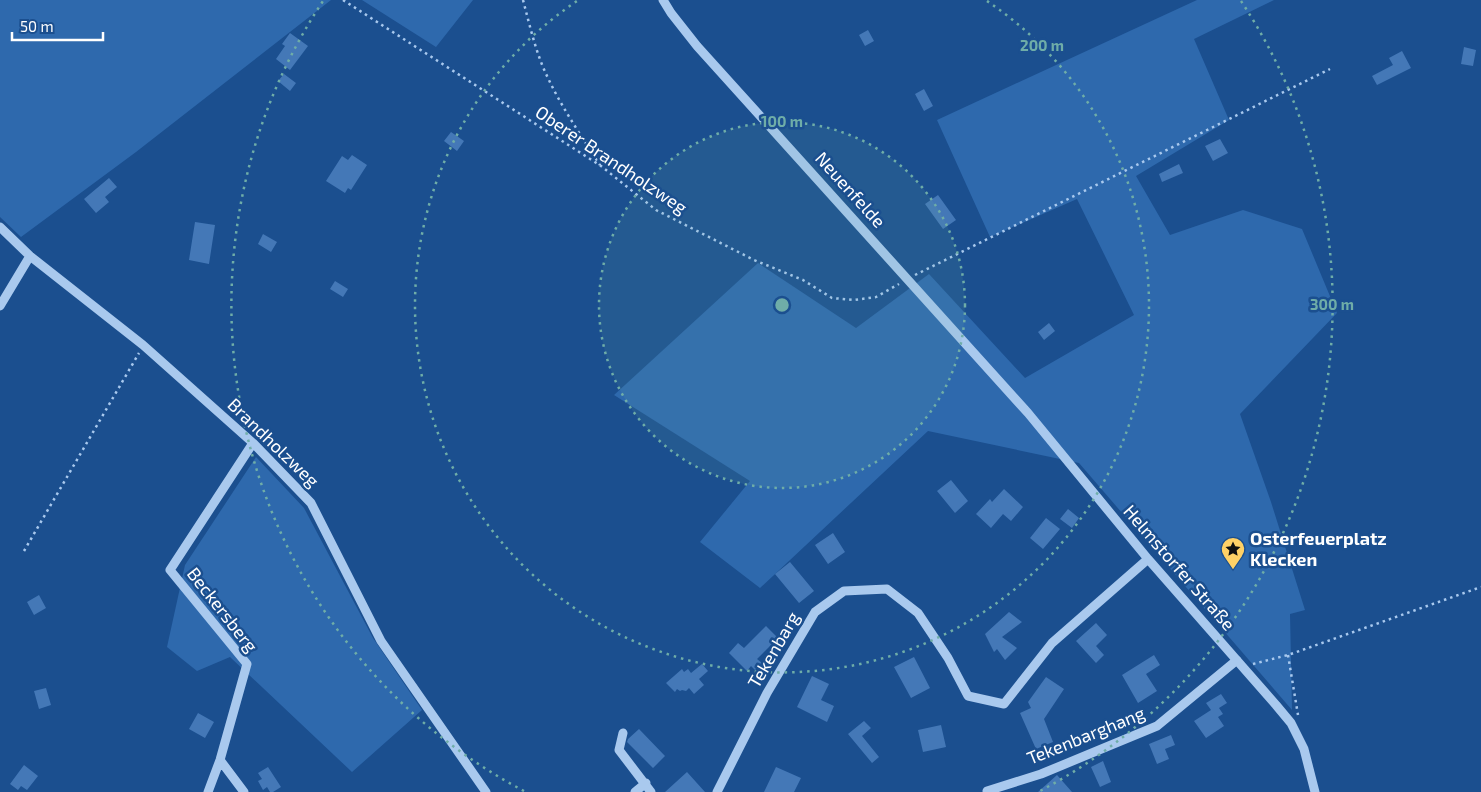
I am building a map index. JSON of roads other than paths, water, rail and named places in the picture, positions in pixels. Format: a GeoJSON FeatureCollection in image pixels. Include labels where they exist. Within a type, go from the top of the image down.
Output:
{"type":"FeatureCollection","features":[{"type":"Feature","properties":{"kind":"street","name":"Neuenfelde"},"geometry":{"type":"LineString","coordinates":[[663,0],[697,46],[996,377]]}},
{"type":"Feature","properties":{"kind":"street","name":"Brandholzweg"},"geometry":{"type":"LineString","coordinates":[[0,227],[30,256],[143,345],[253,443],[311,503],[381,641],[486,792]]}},
{"type":"Feature","properties":{"kind":"street"},"geometry":{"type":"LineString","coordinates":[[0,306],[30,256]]}},
{"type":"Feature","properties":{"kind":"street","name":"Helmstorfer Straße"},"geometry":{"type":"LineString","coordinates":[[996,377],[1148,559],[1291,723],[1304,749],[1316,792]]}},
{"type":"Feature","properties":{"kind":"street","name":"Beckersberg"},"geometry":{"type":"LineString","coordinates":[[208,792],[220,760],[247,664],[170,570],[253,443]]}},
{"type":"Feature","properties":{"kind":"street","name":"Tekenbarg"},"geometry":{"type":"LineString","coordinates":[[717,792],[767,693],[815,612],[844,591],[887,589],[918,613],[948,658],[968,696],[1004,704],[1052,643],[1148,559]]}},
{"type":"Feature","properties":{"kind":"street","name":"Tekenbarghang"},"geometry":{"type":"LineString","coordinates":[[987,792],[1041,774],[1157,726],[1237,660]]}},
{"type":"Feature","properties":{"kind":"street"},"geometry":{"type":"LineString","coordinates":[[622,733],[619,750],[651,792]]}},
{"type":"Feature","properties":{"kind":"street"},"geometry":{"type":"LineString","coordinates":[[220,760],[244,792]]}},
{"type":"Feature","properties":{"kind":"street"},"geometry":{"type":"LineString","coordinates":[[635,792],[646,783]]}},
{"type":"Feature","properties":{"kind":"place","name":"Osterfeuerplatz Klecken"},"geometry":{"type":"Point","coordinates":[1233,570]}}]}
